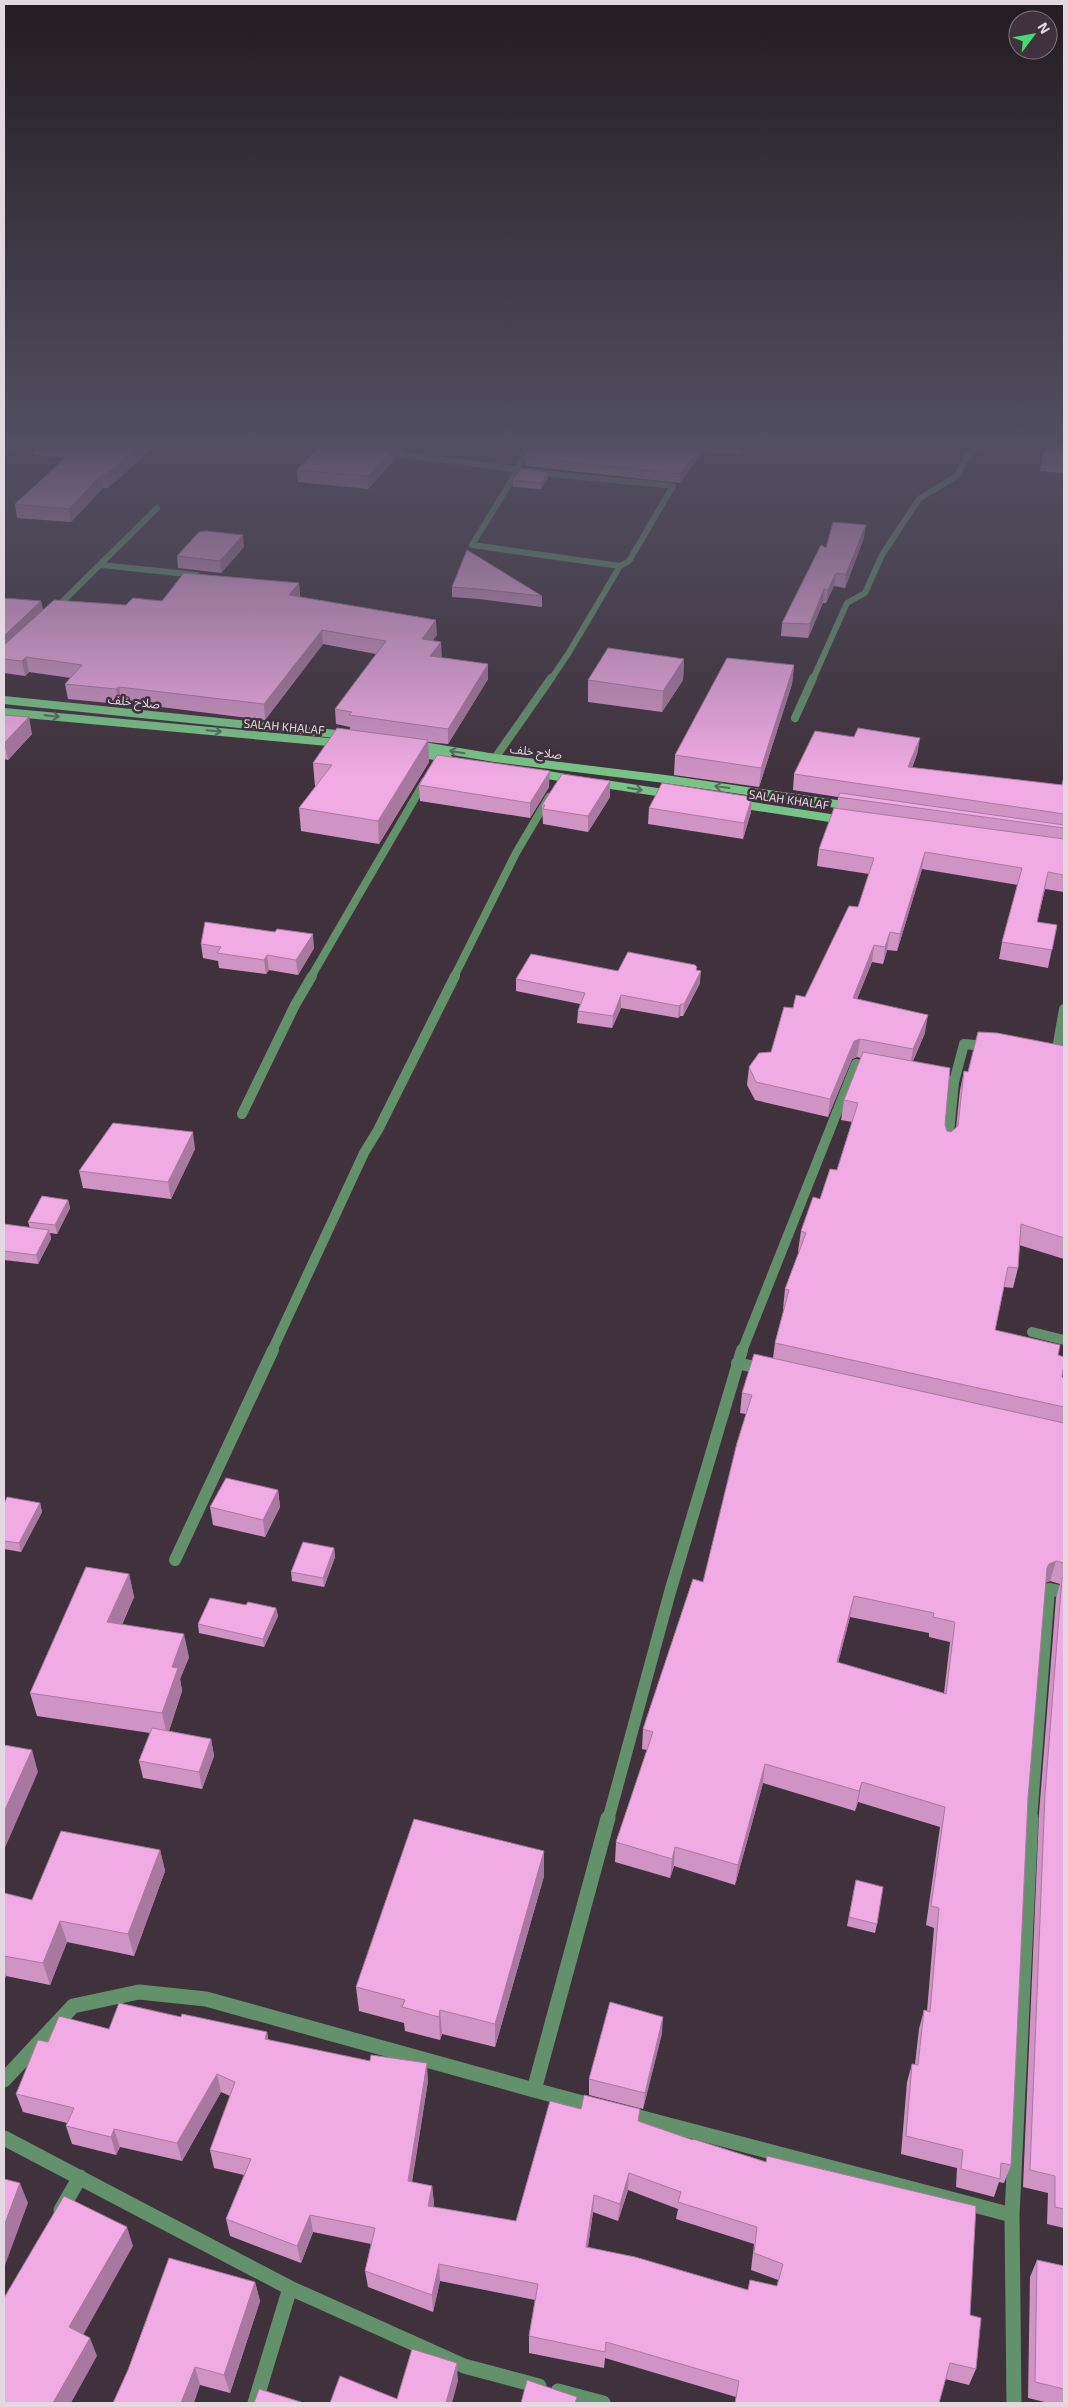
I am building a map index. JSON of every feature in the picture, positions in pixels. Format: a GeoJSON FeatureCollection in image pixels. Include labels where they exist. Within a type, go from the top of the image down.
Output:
{"type":"FeatureCollection","features":[{"type":"Feature","properties":{"kind":"main road","name":"صلاح خلف"},"geometry":{"type":"LineString","coordinates":[[4,700],[357,737]]}},
{"type":"Feature","properties":{"kind":"main road","name":"SALAH KHALAF"},"geometry":{"type":"LineString","coordinates":[[4,712],[349,744]]}},
{"type":"Feature","properties":{"kind":"main road","name":"صلاح خلف"},"geometry":{"type":"LineString","coordinates":[[404,742],[496,758],[859,807]]}},
{"type":"Feature","properties":{"kind":"main road"},"geometry":{"type":"LineString","coordinates":[[404,752],[440,756],[522,771]]}},
{"type":"Feature","properties":{"kind":"main road"},"geometry":{"type":"LineString","coordinates":[[532,772],[581,780]]}},
{"type":"Feature","properties":{"kind":"main road"},"geometry":{"type":"LineString","coordinates":[[590,782],[677,795]]}},
{"type":"Feature","properties":{"kind":"main road","name":"SALAH KHALAF"},"geometry":{"type":"LineString","coordinates":[[726,802],[851,821]]}},
{"type":"Feature","properties":{"kind":"street"},"geometry":{"type":"LineString","coordinates":[[45,618],[113,552]]}},
{"type":"Feature","properties":{"kind":"street"},"geometry":{"type":"LineString","coordinates":[[524,552],[620,566]]}},
{"type":"Feature","properties":{"kind":"street"},"geometry":{"type":"LineString","coordinates":[[496,758],[568,654],[620,566],[630,560],[634,552]]}},
{"type":"Feature","properties":{"kind":"street"},"geometry":{"type":"LineString","coordinates":[[795,718],[848,603],[865,593],[884,552]]}},
{"type":"Feature","properties":{"kind":"street"},"geometry":{"type":"LineString","coordinates":[[101,565],[206,576]]}},
{"type":"Feature","properties":{"kind":"street"},"geometry":{"type":"LineString","coordinates":[[434,765],[440,756]]}},
{"type":"Feature","properties":{"kind":"street"},"geometry":{"type":"LineString","coordinates":[[242,1114],[294,1006],[430,773]]}},
{"type":"Feature","properties":{"kind":"street"},"geometry":{"type":"LineString","coordinates":[[175,1560],[364,1153],[378,1130],[431,1026],[516,853],[562,777]]}},
{"type":"Feature","properties":{"kind":"street"},"geometry":{"type":"LineString","coordinates":[[1038,1048],[1057,1049],[1064,1009]]}},
{"type":"Feature","properties":{"kind":"street"},"geometry":{"type":"LineString","coordinates":[[948,1145],[954,1082],[964,1044],[1001,1046]]}},
{"type":"Feature","properties":{"kind":"street"},"geometry":{"type":"LineString","coordinates":[[534,2090],[667,1601],[737,1363],[856,1064],[885,1070]]}},
{"type":"Feature","properties":{"kind":"street"},"geometry":{"type":"LineString","coordinates":[[925,1077],[954,1082]]}},
{"type":"Feature","properties":{"kind":"street"},"geometry":{"type":"LineString","coordinates":[[1032,1332],[1064,1340]]}},
{"type":"Feature","properties":{"kind":"street"},"geometry":{"type":"LineString","coordinates":[[737,1363],[775,1371]]}},
{"type":"Feature","properties":{"kind":"street"},"geometry":{"type":"LineString","coordinates":[[1014,2403],[1012,2215],[1026,1869],[1049,1589],[1064,1592]]}},
{"type":"Feature","properties":{"kind":"street"},"geometry":{"type":"LineString","coordinates":[[4,2080],[73,2006],[139,1992],[206,1999],[534,2090],[1012,2215]]}},
{"type":"Feature","properties":{"kind":"street"},"geometry":{"type":"LineString","coordinates":[[4,2138],[290,2288],[464,2366],[603,2403]]}},
{"type":"Feature","properties":{"kind":"street"},"geometry":{"type":"LineString","coordinates":[[51,2228],[80,2177]]}},
{"type":"Feature","properties":{"kind":"street"},"geometry":{"type":"LineString","coordinates":[[255,2403],[290,2288]]}},
{"type":"Feature","properties":{"kind":"building"},"geometry":{"type":"Polygon","coordinates":[[[180,552],[228,552],[220,561],[177,556],[180,552]]]}},
{"type":"Feature","properties":{"kind":"building"},"geometry":{"type":"Polygon","coordinates":[[[466,552],[471,552],[542,596],[478,589],[452,587],[466,552]]]}},
{"type":"Feature","properties":{"kind":"building"},"geometry":{"type":"Polygon","coordinates":[[[817,552],[855,552],[846,574],[836,573],[828,590],[824,589],[810,624],[782,623],[817,552]]]}},
{"type":"Feature","properties":{"kind":"building"},"geometry":{"type":"Polygon","coordinates":[[[184,573],[299,583],[289,595],[436,620],[422,639],[441,642],[430,656],[488,664],[448,729],[349,715],[352,712],[335,709],[386,641],[322,630],[264,704],[119,687],[116,689],[65,684],[82,665],[26,657],[22,661],[4,659],[4,645],[54,600],[126,605],[133,598],[162,601],[184,573]]]}},
{"type":"Feature","properties":{"kind":"building"},"geometry":{"type":"Polygon","coordinates":[[[4,598],[41,601],[4,636],[4,598]]]}},
{"type":"Feature","properties":{"kind":"building"},"geometry":{"type":"Polygon","coordinates":[[[608,648],[684,659],[663,691],[588,680],[608,648]]]}},
{"type":"Feature","properties":{"kind":"building"},"geometry":{"type":"Polygon","coordinates":[[[727,658],[794,665],[761,768],[675,755],[727,658]]]}},
{"type":"Feature","properties":{"kind":"building"},"geometry":{"type":"Polygon","coordinates":[[[4,715],[29,717],[4,743],[4,715]]]}},
{"type":"Feature","properties":{"kind":"building"},"geometry":{"type":"Polygon","coordinates":[[[337,728],[428,740],[378,821],[299,808],[332,765],[313,763],[337,728]]]}},
{"type":"Feature","properties":{"kind":"building"},"geometry":{"type":"Polygon","coordinates":[[[858,728],[920,738],[908,767],[1062,785],[1064,776],[1064,814],[794,774],[815,731],[854,737],[858,728]]]}},
{"type":"Feature","properties":{"kind":"building"},"geometry":{"type":"Polygon","coordinates":[[[437,755],[550,771],[530,803],[419,785],[437,755]]]}},
{"type":"Feature","properties":{"kind":"building"},"geometry":{"type":"Polygon","coordinates":[[[562,774],[610,781],[588,816],[543,809],[545,805],[542,805],[562,774]]]}},
{"type":"Feature","properties":{"kind":"building"},"geometry":{"type":"Polygon","coordinates":[[[662,783],[752,797],[744,823],[649,808],[662,783]]]}},
{"type":"Feature","properties":{"kind":"building"},"geometry":{"type":"Polygon","coordinates":[[[840,793],[1064,825],[1064,828],[838,797],[840,793]]]}},
{"type":"Feature","properties":{"kind":"building"},"geometry":{"type":"Polygon","coordinates":[[[834,808],[1064,839],[1064,875],[1048,872],[1037,922],[1057,925],[1052,950],[1002,942],[1022,868],[925,852],[900,934],[890,932],[885,947],[874,945],[853,998],[928,1015],[913,1049],[860,1039],[854,1041],[830,1099],[756,1082],[749,1067],[759,1053],[771,1052],[784,1007],[793,1008],[796,995],[805,997],[849,906],[858,907],[874,858],[819,849],[834,808]]]}},
{"type":"Feature","properties":{"kind":"building"},"geometry":{"type":"Polygon","coordinates":[[[205,922],[275,932],[277,929],[313,934],[296,960],[267,955],[264,960],[217,953],[221,947],[201,944],[205,922]]]}},
{"type":"Feature","properties":{"kind":"building"},"geometry":{"type":"Polygon","coordinates":[[[628,952],[695,965],[697,967],[696,970],[701,971],[684,1004],[679,1006],[621,995],[613,1016],[578,1011],[585,993],[516,979],[531,954],[618,971],[628,952]]]}},
{"type":"Feature","properties":{"kind":"building"},"geometry":{"type":"Polygon","coordinates":[[[978,1032],[997,1033],[1064,1046],[1064,1238],[1021,1224],[1018,1268],[1008,1267],[995,1330],[1060,1345],[1058,1355],[1064,1357],[1062,1377],[1064,1378],[1064,1407],[775,1343],[789,1290],[785,1289],[806,1233],[801,1231],[813,1197],[820,1199],[830,1169],[837,1170],[858,1103],[844,1100],[863,1052],[950,1068],[945,1125],[947,1131],[951,1132],[958,1126],[964,1071],[968,1072],[978,1032]]]}},
{"type":"Feature","properties":{"kind":"building"},"geometry":{"type":"Polygon","coordinates":[[[113,1123],[193,1132],[168,1182],[79,1171],[113,1123]]]}},
{"type":"Feature","properties":{"kind":"building"},"geometry":{"type":"Polygon","coordinates":[[[42,1196],[68,1200],[55,1225],[28,1222],[42,1196]]]}},
{"type":"Feature","properties":{"kind":"building"},"geometry":{"type":"Polygon","coordinates":[[[4,1224],[49,1230],[36,1255],[4,1251],[4,1224]]]}},
{"type":"Feature","properties":{"kind":"building"},"geometry":{"type":"Polygon","coordinates":[[[754,1354],[1064,1423],[1064,1563],[1056,1561],[1049,1564],[1047,1568],[1028,1798],[1011,2165],[1001,2163],[1000,2179],[961,2169],[963,2150],[906,2136],[912,2064],[918,2065],[924,2010],[930,2012],[939,1908],[931,1906],[945,1807],[862,1782],[859,1791],[765,1764],[738,1865],[675,1847],[672,1859],[616,1842],[653,1732],[643,1729],[693,1579],[703,1582],[737,1443],[752,1395],[742,1393],[754,1354]],[[854,1596],[837,1662],[946,1694],[955,1622],[933,1617],[934,1613],[854,1596]]]}},
{"type":"Feature","properties":{"kind":"building"},"geometry":{"type":"Polygon","coordinates":[[[226,1478],[278,1490],[263,1520],[210,1507],[226,1478]]]}},
{"type":"Feature","properties":{"kind":"building"},"geometry":{"type":"Polygon","coordinates":[[[7,1497],[40,1503],[19,1543],[4,1541],[4,1504],[7,1497]]]}},
{"type":"Feature","properties":{"kind":"building"},"geometry":{"type":"Polygon","coordinates":[[[303,1542],[334,1548],[323,1578],[291,1572],[303,1542]]]}},
{"type":"Feature","properties":{"kind":"building"},"geometry":{"type":"Polygon","coordinates":[[[86,1567],[129,1574],[107,1622],[184,1634],[172,1667],[178,1668],[162,1713],[30,1693],[86,1567]]]}},
{"type":"Feature","properties":{"kind":"building"},"geometry":{"type":"Polygon","coordinates":[[[1062,1578],[1064,1578],[1064,2209],[1055,2207],[1055,2176],[1030,2170],[1045,1794],[1062,1578]]]}},
{"type":"Feature","properties":{"kind":"building"},"geometry":{"type":"Polygon","coordinates":[[[210,1598],[246,1605],[248,1602],[276,1608],[263,1639],[198,1624],[210,1598]]]}},
{"type":"Feature","properties":{"kind":"building"},"geometry":{"type":"Polygon","coordinates":[[[152,1728],[211,1739],[199,1772],[139,1761],[152,1728]]]}},
{"type":"Feature","properties":{"kind":"building"},"geometry":{"type":"Polygon","coordinates":[[[4,1745],[32,1750],[4,1812],[4,1745]]]}},
{"type":"Feature","properties":{"kind":"building"},"geometry":{"type":"Polygon","coordinates":[[[414,1819],[544,1851],[495,2024],[440,2010],[439,2017],[402,2007],[405,2000],[356,1987],[414,1819]]]}},
{"type":"Feature","properties":{"kind":"building"},"geometry":{"type":"Polygon","coordinates":[[[61,1831],[160,1850],[128,1934],[60,1921],[43,1963],[4,1956],[4,1893],[32,1900],[61,1831]]]}},
{"type":"Feature","properties":{"kind":"building"},"geometry":{"type":"Polygon","coordinates":[[[856,1880],[883,1887],[877,1924],[849,1917],[856,1880]]]}},
{"type":"Feature","properties":{"kind":"building"},"geometry":{"type":"Polygon","coordinates":[[[610,2002],[663,2017],[645,2093],[589,2079],[610,2002]]]}},
{"type":"Feature","properties":{"kind":"building"},"geometry":{"type":"Polygon","coordinates":[[[119,2003],[181,2017],[182,2014],[267,2032],[265,2039],[370,2061],[371,2055],[427,2063],[408,2181],[432,2186],[428,2206],[516,2221],[550,2101],[581,2109],[584,2095],[640,2109],[638,2121],[766,2162],[767,2156],[976,2206],[970,2315],[981,2318],[976,2369],[950,2363],[939,2403],[735,2403],[739,2381],[606,2342],[605,2352],[529,2336],[538,2284],[439,2264],[432,2295],[365,2271],[375,2228],[310,2215],[297,2246],[226,2219],[251,2159],[210,2150],[235,2082],[217,2074],[177,2143],[114,2129],[111,2137],[66,2126],[74,2108],[16,2094],[38,2040],[48,2042],[59,2016],[109,2029],[119,2003]],[[629,2173],[620,2204],[594,2195],[586,2247],[635,2257],[748,2290],[750,2280],[777,2286],[783,2264],[754,2253],[757,2227],[678,2202],[681,2192],[629,2173]]]}},
{"type":"Feature","properties":{"kind":"building"},"geometry":{"type":"Polygon","coordinates":[[[4,2179],[20,2183],[4,2226],[4,2179]]]}},
{"type":"Feature","properties":{"kind":"building"},"geometry":{"type":"Polygon","coordinates":[[[64,2196],[127,2227],[69,2327],[90,2338],[53,2403],[4,2403],[4,2298],[64,2196]]]}},
{"type":"Feature","properties":{"kind":"building"},"geometry":{"type":"Polygon","coordinates":[[[169,2258],[255,2282],[224,2375],[195,2367],[181,2403],[113,2403],[128,2370],[169,2258]]]}},
{"type":"Feature","properties":{"kind":"building"},"geometry":{"type":"Polygon","coordinates":[[[1037,2260],[1064,2266],[1064,2389],[1035,2382],[1037,2260]]]}},
{"type":"Feature","properties":{"kind":"building"},"geometry":{"type":"Polygon","coordinates":[[[412,2349],[457,2363],[446,2403],[330,2403],[340,2376],[397,2399],[412,2349]]]}},
{"type":"Feature","properties":{"kind":"building"},"geometry":{"type":"Polygon","coordinates":[[[527,2380],[577,2397],[575,2403],[521,2403],[527,2380]]]}},
{"type":"Feature","properties":{"kind":"building"},"geometry":{"type":"Polygon","coordinates":[[[259,2389],[304,2403],[254,2403],[259,2389]]]}}]}
